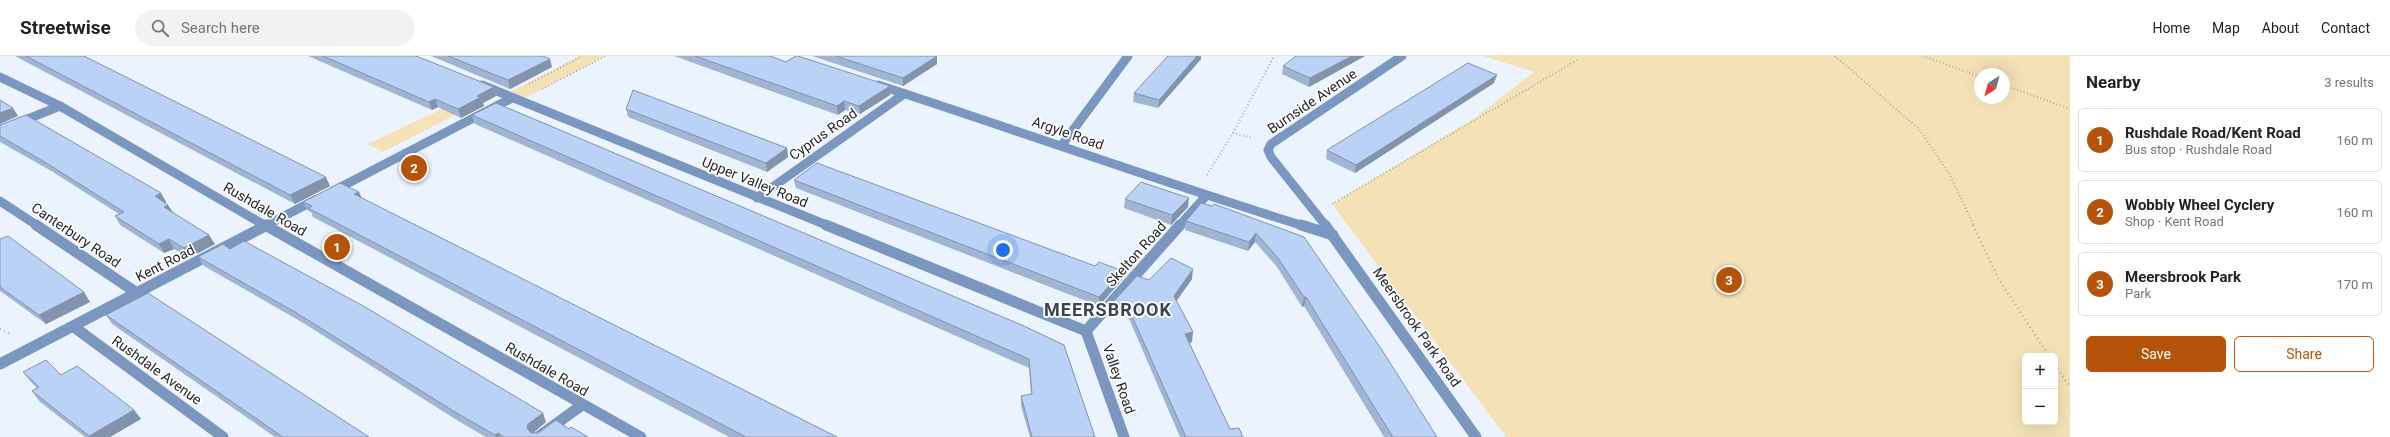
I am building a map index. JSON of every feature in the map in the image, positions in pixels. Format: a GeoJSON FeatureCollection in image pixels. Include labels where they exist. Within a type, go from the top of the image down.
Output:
{"type":"FeatureCollection","features":[{"type":"Feature","properties":{"kind":"street"},"geometry":{"type":"LineString","coordinates":[[1062,145],[1128,56]]}},
{"type":"Feature","properties":{"kind":"street","name":"Burnside Avenue"},"geometry":{"type":"LineString","coordinates":[[1333,235],[1271,157],[1268,150],[1271,144],[1402,56]]}},
{"type":"Feature","properties":{"kind":"street","name":"Rushdale Road"},"geometry":{"type":"LineString","coordinates":[[0,77],[60,106],[266,226],[641,437]]}},
{"type":"Feature","properties":{"kind":"street","name":"Upper Valley Road"},"geometry":{"type":"LineString","coordinates":[[472,80],[1086,331]]}},
{"type":"Feature","properties":{"kind":"street","name":"Argyle Road"},"geometry":{"type":"LineString","coordinates":[[867,81],[1062,145],[1206,196],[1333,235]]}},
{"type":"Feature","properties":{"kind":"street","name":"Cyprus Road"},"geometry":{"type":"LineString","coordinates":[[758,198],[904,94]]}},
{"type":"Feature","properties":{"kind":"street","name":"Kent Road"},"geometry":{"type":"LineString","coordinates":[[0,364],[74,327],[513,98]]}},
{"type":"Feature","properties":{"kind":"street"},"geometry":{"type":"LineString","coordinates":[[0,130],[60,106]]}},
{"type":"Feature","properties":{"kind":"street","name":"Skelton Road"},"geometry":{"type":"LineString","coordinates":[[1086,331],[1206,196]]}},
{"type":"Feature","properties":{"kind":"street","name":"Canterbury Road"},"geometry":{"type":"LineString","coordinates":[[0,201],[137,293]]}},
{"type":"Feature","properties":{"kind":"street","name":"Meersbrook Park Road"},"geometry":{"type":"LineString","coordinates":[[1333,235],[1476,437]]}},
{"type":"Feature","properties":{"kind":"street","name":"Rushdale Avenue"},"geometry":{"type":"LineString","coordinates":[[74,327],[223,437]]}},
{"type":"Feature","properties":{"kind":"street","name":"Valley Road"},"geometry":{"type":"LineString","coordinates":[[1086,331],[1124,437]]}},
{"type":"Feature","properties":{"kind":"street"},"geometry":{"type":"LineString","coordinates":[[538,437],[582,405]]}},
{"type":"Feature","properties":{"kind":"path"},"geometry":{"type":"LineString","coordinates":[[513,98],[582,56]]}},
{"type":"Feature","properties":{"kind":"path"},"geometry":{"type":"LineString","coordinates":[[513,98],[606,56]]}},
{"type":"Feature","properties":{"kind":"path"},"geometry":{"type":"LineString","coordinates":[[1206,196],[1204,179],[1233,133],[1274,56]]}},
{"type":"Feature","properties":{"kind":"path"},"geometry":{"type":"LineString","coordinates":[[1835,56],[1919,129],[1949,173],[1998,278],[2047,353]]}},
{"type":"Feature","properties":{"kind":"path"},"geometry":{"type":"LineString","coordinates":[[1923,56],[1974,75]]}},
{"type":"Feature","properties":{"kind":"path"},"geometry":{"type":"LineString","coordinates":[[1316,213],[1579,59]]}},
{"type":"Feature","properties":{"kind":"path"},"geometry":{"type":"LineString","coordinates":[[2010,87],[2070,109]]}},
{"type":"Feature","properties":{"kind":"path"},"geometry":{"type":"LineString","coordinates":[[1233,133],[1271,144]]}},
{"type":"Feature","properties":{"kind":"path"},"geometry":{"type":"LineString","coordinates":[[2058,369],[2070,387]]}},
{"type":"Feature","properties":{"kind":"shaded area"},"geometry":{"type":"Polygon","coordinates":[[[580,56],[605,56],[525,98],[510,92],[580,56]]]}},
{"type":"Feature","properties":{"kind":"shaded area"},"geometry":{"type":"Polygon","coordinates":[[[1483,56],[2070,56],[2070,437],[1506,437],[1332,204],[1475,118],[1534,72],[1483,56]]]}},
{"type":"Feature","properties":{"kind":"shaded area"},"geometry":{"type":"Polygon","coordinates":[[[467,97],[478,103],[383,152],[368,144],[467,97]]]}},
{"type":"Feature","properties":{"kind":"building"},"geometry":{"type":"Polygon","coordinates":[[[26,56],[84,56],[326,177],[290,195],[26,56]]]}},
{"type":"Feature","properties":{"kind":"building"},"geometry":{"type":"Polygon","coordinates":[[[323,56],[416,56],[494,87],[477,96],[481,97],[458,109],[435,99],[429,102],[323,56]]]}},
{"type":"Feature","properties":{"kind":"building"},"geometry":{"type":"Polygon","coordinates":[[[448,56],[543,56],[550,59],[508,80],[448,56]]]}},
{"type":"Feature","properties":{"kind":"building"},"geometry":{"type":"Polygon","coordinates":[[[695,56],[770,56],[786,62],[798,56],[890,86],[859,106],[844,101],[837,106],[695,56]]]}},
{"type":"Feature","properties":{"kind":"building"},"geometry":{"type":"Polygon","coordinates":[[[836,56],[937,56],[903,78],[836,56]]]}},
{"type":"Feature","properties":{"kind":"building"},"geometry":{"type":"Polygon","coordinates":[[[1168,56],[1197,56],[1159,100],[1134,93],[1168,56]]]}},
{"type":"Feature","properties":{"kind":"building"},"geometry":{"type":"Polygon","coordinates":[[[1296,56],[1352,56],[1310,78],[1283,66],[1296,56]]]}},
{"type":"Feature","properties":{"kind":"building"},"geometry":{"type":"Polygon","coordinates":[[[1468,63],[1497,75],[1356,165],[1327,150],[1468,63]]]}},
{"type":"Feature","properties":{"kind":"building"},"geometry":{"type":"Polygon","coordinates":[[[633,90],[787,148],[766,163],[626,109],[633,90]]]}},
{"type":"Feature","properties":{"kind":"building"},"geometry":{"type":"Polygon","coordinates":[[[0,100],[13,108],[0,113],[0,100]]]}},
{"type":"Feature","properties":{"kind":"building"},"geometry":{"type":"Polygon","coordinates":[[[496,103],[1024,326],[1064,345],[1095,437],[1032,437],[1021,396],[1032,394],[1029,359],[472,115],[496,103]]]}},
{"type":"Feature","properties":{"kind":"building"},"geometry":{"type":"Polygon","coordinates":[[[26,115],[161,193],[155,196],[168,205],[164,207],[209,235],[184,248],[169,239],[159,244],[115,216],[124,212],[48,164],[0,136],[0,125],[26,115]]]}},
{"type":"Feature","properties":{"kind":"building"},"geometry":{"type":"Polygon","coordinates":[[[817,163],[1095,266],[1099,262],[1123,271],[1099,297],[794,180],[817,163]]]}},
{"type":"Feature","properties":{"kind":"building"},"geometry":{"type":"Polygon","coordinates":[[[1141,182],[1189,198],[1172,215],[1125,199],[1141,182]]]}},
{"type":"Feature","properties":{"kind":"building"},"geometry":{"type":"Polygon","coordinates":[[[340,183],[359,192],[354,194],[837,437],[746,437],[308,208],[312,206],[303,202],[340,183]]]}},
{"type":"Feature","properties":{"kind":"building"},"geometry":{"type":"Polygon","coordinates":[[[1201,203],[1212,206],[1214,204],[1304,237],[1380,347],[1437,437],[1393,437],[1306,297],[1304,297],[1278,258],[1256,233],[1249,242],[1186,221],[1201,203]]]}},
{"type":"Feature","properties":{"kind":"building"},"geometry":{"type":"Polygon","coordinates":[[[8,236],[84,292],[39,315],[0,287],[0,239],[8,236]]]}},
{"type":"Feature","properties":{"kind":"building"},"geometry":{"type":"Polygon","coordinates":[[[244,241],[365,307],[543,413],[528,424],[527,428],[531,433],[538,433],[556,420],[569,429],[571,427],[588,437],[504,437],[498,433],[495,435],[455,412],[295,312],[198,257],[223,244],[230,249],[244,241]]]}},
{"type":"Feature","properties":{"kind":"building"},"geometry":{"type":"Polygon","coordinates":[[[1171,258],[1193,269],[1174,296],[1193,332],[1185,334],[1230,429],[1239,428],[1243,437],[1186,437],[1127,305],[1113,302],[1137,276],[1149,280],[1171,258]]]}},
{"type":"Feature","properties":{"kind":"building"},"geometry":{"type":"Polygon","coordinates":[[[148,293],[369,437],[283,437],[106,315],[148,293]]]}},
{"type":"Feature","properties":{"kind":"building"},"geometry":{"type":"Polygon","coordinates":[[[46,360],[61,375],[77,366],[134,410],[89,436],[32,391],[39,387],[23,372],[46,360]]]}},
{"type":"Feature","properties":{"kind":"place","name":"Wobbly Wheel Cyclery"},"geometry":{"type":"Point","coordinates":[414,168]}},
{"type":"Feature","properties":{"kind":"place","name":"Rushdale Road/Kent Road"},"geometry":{"type":"Point","coordinates":[337,247]}},
{"type":"Feature","properties":{"kind":"place","name":"Meersbrook Park"},"geometry":{"type":"Point","coordinates":[1729,280]}},
{"type":"Feature","properties":{"kind":"district","name":"MEERSBROOK"},"geometry":{"type":"Point","coordinates":[1108,310]}}]}
